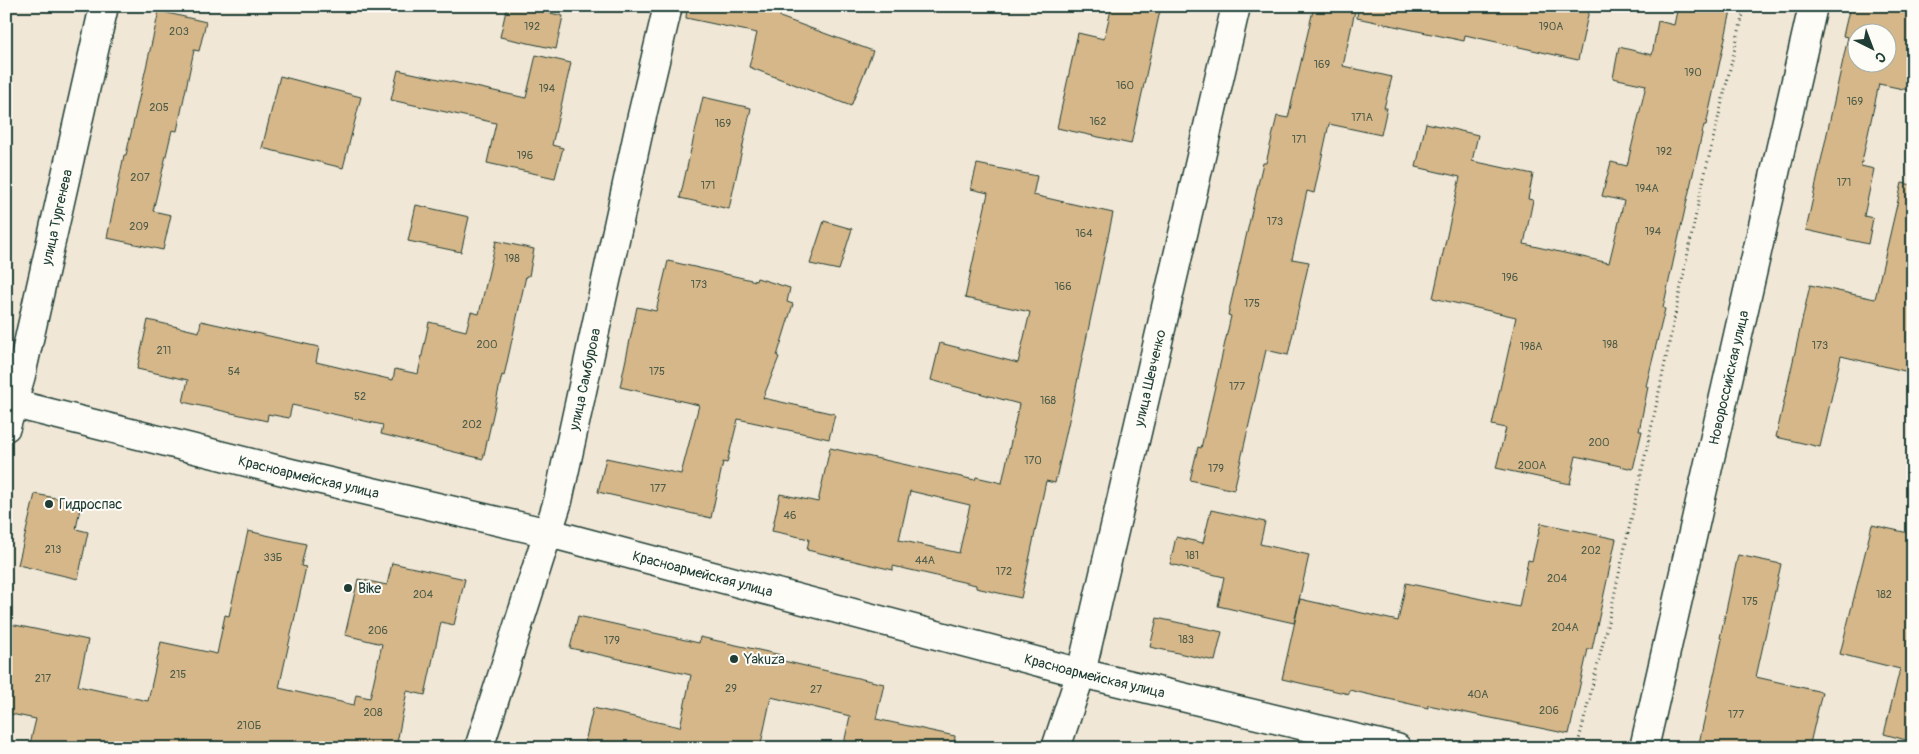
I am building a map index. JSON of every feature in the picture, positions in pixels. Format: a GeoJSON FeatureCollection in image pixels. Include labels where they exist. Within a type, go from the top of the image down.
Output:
{"type":"FeatureCollection","features":[{"type":"Feature","properties":{"kind":"street","name":"улица Тургенева"},"geometry":{"type":"LineString","coordinates":[[9,411],[104,6]]}},
{"type":"Feature","properties":{"kind":"street","name":"улица Самбурова"},"geometry":{"type":"LineString","coordinates":[[479,748],[558,501],[641,120],[668,6]]}},
{"type":"Feature","properties":{"kind":"street","name":"улица Шевченко"},"geometry":{"type":"LineString","coordinates":[[1056,748],[1081,673],[1236,6]]}},
{"type":"Feature","properties":{"kind":"street","name":"Новороссийская улица"},"geometry":{"type":"LineString","coordinates":[[1644,748],[1813,6]]}},
{"type":"Feature","properties":{"kind":"street","name":"Красноармейская улица"},"geometry":{"type":"LineString","coordinates":[[9,411],[292,473],[549,533],[1081,673],[1397,748]]}},
{"type":"Feature","properties":{"kind":"path"},"geometry":{"type":"LineString","coordinates":[[1584,748],[1578,747],[1656,411],[1701,190],[1745,6]]}},
{"type":"Feature","properties":{"kind":"building"},"geometry":{"type":"Polygon","coordinates":[[[507,6],[521,6],[563,16],[556,49],[500,37],[507,6]]]}},
{"type":"Feature","properties":{"kind":"building"},"geometry":{"type":"Polygon","coordinates":[[[687,6],[783,6],[780,17],[873,51],[851,106],[749,67],[757,33],[686,18],[687,6]]]}},
{"type":"Feature","properties":{"kind":"building"},"geometry":{"type":"Polygon","coordinates":[[[1112,6],[1161,6],[1131,144],[1057,128],[1078,33],[1104,39],[1112,6]]]}},
{"type":"Feature","properties":{"kind":"building"},"geometry":{"type":"Polygon","coordinates":[[[1314,6],[1356,6],[1343,66],[1392,77],[1384,108],[1387,108],[1381,135],[1329,124],[1314,193],[1307,191],[1292,259],[1309,262],[1288,355],[1266,350],[1234,490],[1190,480],[1198,447],[1201,448],[1231,316],[1228,315],[1263,163],[1266,163],[1277,116],[1288,118],[1314,6]]]}},
{"type":"Feature","properties":{"kind":"building"},"geometry":{"type":"Polygon","coordinates":[[[1358,6],[1590,6],[1578,60],[1465,35],[1464,41],[1357,18],[1358,6]]]}},
{"type":"Feature","properties":{"kind":"building"},"geometry":{"type":"Polygon","coordinates":[[[1678,6],[1732,6],[1674,258],[1663,308],[1665,309],[1646,386],[1648,387],[1639,431],[1642,431],[1633,469],[1576,456],[1570,484],[1496,468],[1506,428],[1492,425],[1516,317],[1433,298],[1460,177],[1416,167],[1426,123],[1478,135],[1472,161],[1533,174],[1528,199],[1533,200],[1524,244],[1609,263],[1624,201],[1602,196],[1611,162],[1627,166],[1646,85],[1613,78],[1619,47],[1652,55],[1658,21],[1674,25],[1678,6]]]}},
{"type":"Feature","properties":{"kind":"building"},"geometry":{"type":"Polygon","coordinates":[[[1850,6],[1893,6],[1913,11],[1913,91],[1879,84],[1861,166],[1874,169],[1864,216],[1873,218],[1868,244],[1806,230],[1846,46],[1846,72],[1896,72],[1896,22],[1846,22],[1850,6]]]}},
{"type":"Feature","properties":{"kind":"building"},"geometry":{"type":"Polygon","coordinates":[[[159,11],[206,22],[199,51],[194,50],[177,131],[172,130],[153,211],[171,215],[163,250],[107,238],[124,155],[126,155],[159,11]]]}},
{"type":"Feature","properties":{"kind":"building"},"geometry":{"type":"Polygon","coordinates":[[[1846,23],[1846,37],[1843,36],[1846,23]]]}},
{"type":"Feature","properties":{"kind":"building"},"geometry":{"type":"Polygon","coordinates":[[[536,55],[571,63],[552,145],[563,148],[555,178],[487,163],[496,123],[391,100],[398,70],[526,98],[536,55]]]}},
{"type":"Feature","properties":{"kind":"building"},"geometry":{"type":"Polygon","coordinates":[[[280,76],[361,97],[343,168],[262,148],[280,76]]]}},
{"type":"Feature","properties":{"kind":"building"},"geometry":{"type":"Polygon","coordinates":[[[703,97],[751,108],[729,209],[680,198],[703,97]]]}},
{"type":"Feature","properties":{"kind":"building"},"geometry":{"type":"Polygon","coordinates":[[[977,164],[1037,176],[1033,195],[1113,213],[1055,483],[1046,481],[1021,598],[976,588],[976,585],[893,566],[893,570],[807,550],[809,539],[772,531],[780,494],[818,502],[830,448],[975,480],[976,477],[1002,483],[1019,404],[931,380],[940,343],[1018,363],[1030,312],[965,298],[988,193],[971,189],[977,164]],[[910,491],[899,540],[959,553],[970,505],[910,491]]]}},
{"type":"Feature","properties":{"kind":"building"},"geometry":{"type":"Polygon","coordinates":[[[1902,183],[1913,185],[1913,373],[1841,356],[1820,447],[1776,437],[1810,285],[1875,299],[1902,183]]]}},
{"type":"Feature","properties":{"kind":"building"},"geometry":{"type":"Polygon","coordinates":[[[416,205],[469,217],[461,252],[408,241],[416,205]]]}},
{"type":"Feature","properties":{"kind":"building"},"geometry":{"type":"Polygon","coordinates":[[[824,221],[852,229],[839,270],[810,264],[824,221]]]}},
{"type":"Feature","properties":{"kind":"building"},"geometry":{"type":"Polygon","coordinates":[[[496,241],[534,249],[529,276],[526,276],[483,459],[381,434],[383,425],[292,405],[289,418],[268,414],[267,421],[183,402],[188,380],[137,369],[148,320],[199,332],[201,321],[319,347],[316,362],[393,380],[395,369],[418,374],[429,322],[466,331],[471,312],[479,314],[496,241]]]}},
{"type":"Feature","properties":{"kind":"building"},"geometry":{"type":"Polygon","coordinates":[[[668,261],[756,281],[757,278],[790,288],[787,302],[793,304],[777,356],[779,357],[763,398],[835,414],[829,439],[738,419],[727,463],[723,462],[711,518],[598,492],[606,458],[681,474],[699,405],[620,387],[637,307],[656,311],[668,261]]]}},
{"type":"Feature","properties":{"kind":"building"},"geometry":{"type":"Polygon","coordinates":[[[35,494],[81,503],[76,529],[88,532],[78,579],[18,565],[35,494]]]}},
{"type":"Feature","properties":{"kind":"building"},"geometry":{"type":"Polygon","coordinates":[[[1211,510],[1265,522],[1260,544],[1309,555],[1294,623],[1218,606],[1224,577],[1170,564],[1176,537],[1203,543],[1211,510]]]}},
{"type":"Feature","properties":{"kind":"building"},"geometry":{"type":"Polygon","coordinates":[[[1541,523],[1616,539],[1592,649],[1588,649],[1569,734],[1428,705],[1428,708],[1349,690],[1349,694],[1282,679],[1300,599],[1398,621],[1406,583],[1519,607],[1528,560],[1532,561],[1541,523]]]}},
{"type":"Feature","properties":{"kind":"building"},"geometry":{"type":"Polygon","coordinates":[[[1872,525],[1913,534],[1913,742],[1884,734],[1900,669],[1840,654],[1872,525]]]}},
{"type":"Feature","properties":{"kind":"building"},"geometry":{"type":"Polygon","coordinates":[[[248,531],[306,544],[301,566],[306,567],[279,688],[354,705],[356,695],[370,698],[382,644],[345,635],[358,579],[387,585],[392,563],[465,579],[454,625],[441,622],[425,695],[407,691],[396,748],[29,748],[36,719],[6,713],[6,642],[10,624],[88,640],[78,686],[148,701],[161,642],[217,654],[225,615],[229,616],[248,531]]]}},
{"type":"Feature","properties":{"kind":"building"},"geometry":{"type":"Polygon","coordinates":[[[1738,555],[1781,564],[1756,677],[1822,692],[1809,748],[1698,748],[1738,555]]]}},
{"type":"Feature","properties":{"kind":"building"},"geometry":{"type":"Polygon","coordinates":[[[578,616],[699,643],[700,637],[781,655],[779,660],[884,684],[876,719],[955,736],[954,748],[843,748],[850,716],[771,697],[760,748],[610,748],[585,742],[593,708],[680,727],[691,675],[570,648],[578,616]]]}},
{"type":"Feature","properties":{"kind":"building"},"geometry":{"type":"Polygon","coordinates":[[[1157,618],[1222,632],[1215,661],[1150,647],[1157,618]]]}},
{"type":"Feature","properties":{"kind":"place","name":"Гидроспас"},"geometry":{"type":"Point","coordinates":[49,504]}},
{"type":"Feature","properties":{"kind":"place","name":"Bike"},"geometry":{"type":"Point","coordinates":[348,588]}},
{"type":"Feature","properties":{"kind":"place","name":"Yakuza"},"geometry":{"type":"Point","coordinates":[734,659]}}]}
